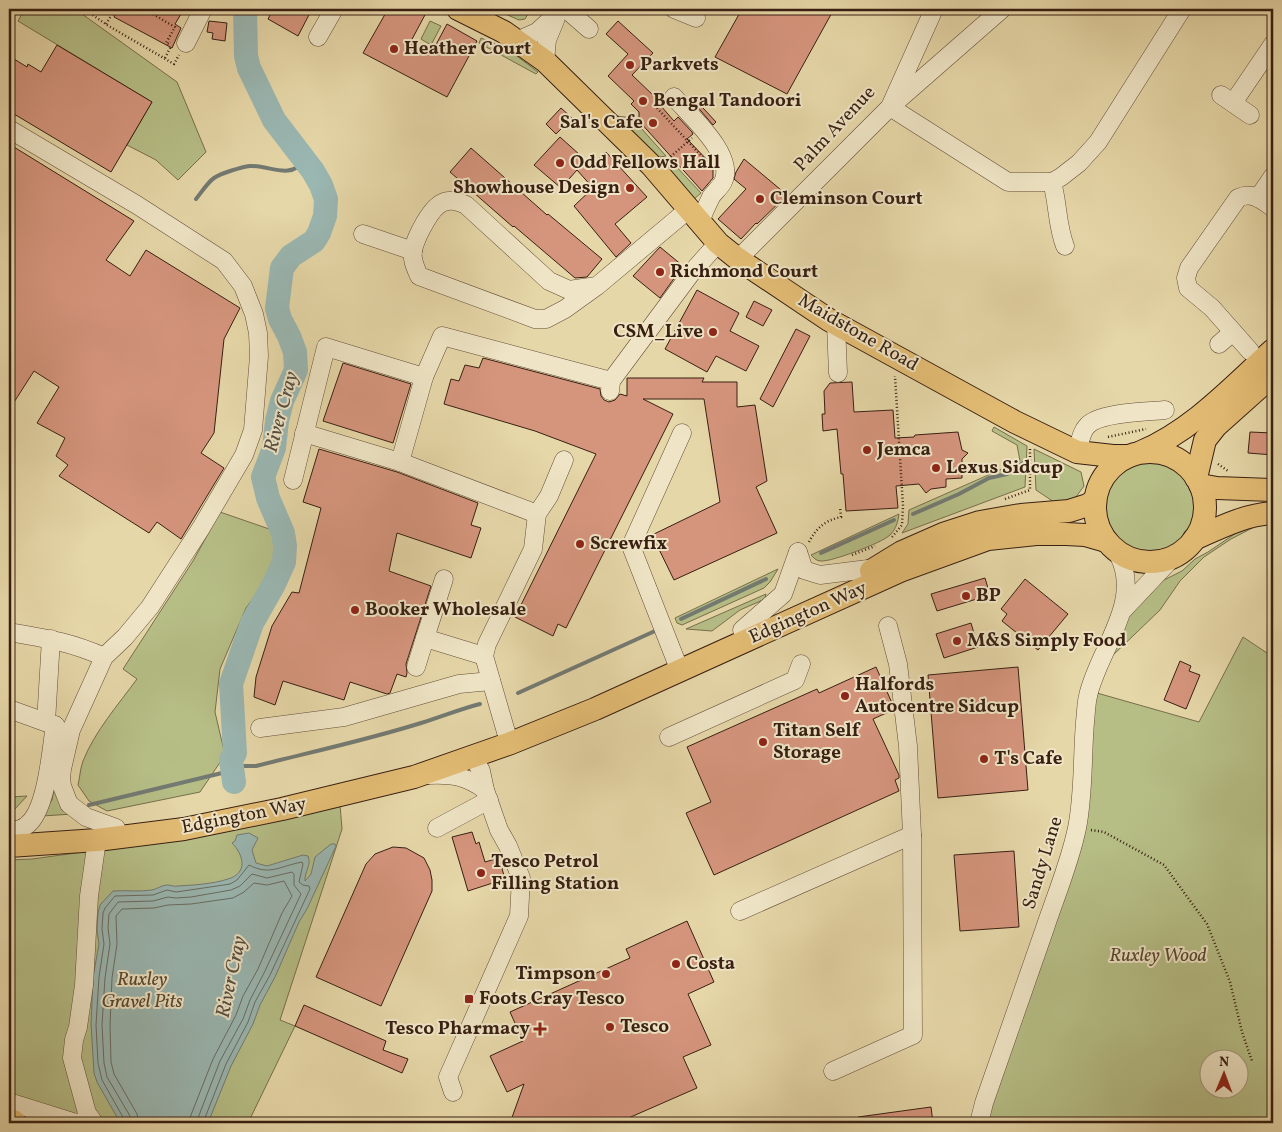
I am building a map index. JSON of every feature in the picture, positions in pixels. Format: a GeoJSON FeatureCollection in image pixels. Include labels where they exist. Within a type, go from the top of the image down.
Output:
{"type":"FeatureCollection","features":[{"type":"Feature","properties":{"kind":"highway"},"geometry":{"type":"LineString","coordinates":[[9,1122],[13,1123]]}},
{"type":"Feature","properties":{"kind":"main road","name":"Maidstone Road"},"geometry":{"type":"LineString","coordinates":[[458,9],[504,32],[545,61],[655,170],[718,244],[738,259],[844,328],[1015,422],[1077,452],[1134,454]]}},
{"type":"Feature","properties":{"kind":"main road"},"geometry":{"type":"LineString","coordinates":[[1095,498],[1101,480],[1110,468],[1134,454],[1157,446],[1186,427],[1273,350]]}},
{"type":"Feature","properties":{"kind":"main road"},"geometry":{"type":"LineString","coordinates":[[1198,481],[1204,440],[1216,426],[1273,375]]}},
{"type":"Feature","properties":{"kind":"main road"},"geometry":{"type":"LineString","coordinates":[[1077,452],[1090,473],[1096,516],[1100,528],[1112,547],[1139,561],[1152,562],[1164,560],[1180,553],[1194,539],[1204,522],[1206,511],[1205,499],[1198,481],[1186,466],[1173,456],[1158,452],[1134,454]]}},
{"type":"Feature","properties":{"kind":"main road"},"geometry":{"type":"LineString","coordinates":[[1198,481],[1217,488],[1273,490]]}},
{"type":"Feature","properties":{"kind":"main road","name":"Edgington Way"},"geometry":{"type":"LineString","coordinates":[[9,846],[96,840],[184,829],[337,796],[481,759],[509,737],[580,704],[679,666],[716,655],[893,557],[943,534],[980,522],[1021,515],[1069,511],[1088,505],[1095,498]]}},
{"type":"Feature","properties":{"kind":"main road"},"geometry":{"type":"LineString","coordinates":[[1194,539],[1234,520],[1256,514],[1273,513]]}},
{"type":"Feature","properties":{"kind":"main road","name":"Edgington Way"},"geometry":{"type":"LineString","coordinates":[[9,833],[116,828],[225,809],[334,786],[509,737],[535,726],[547,728],[595,709],[679,666],[742,630],[834,588],[846,589],[893,557],[988,539],[1036,534],[1085,535],[1112,547]]}},
{"type":"Feature","properties":{"kind":"main road","name":"Edgington Way"},"geometry":{"type":"LineString","coordinates":[[334,786],[338,789],[470,752],[481,759]]}},
{"type":"Feature","properties":{"kind":"street"},"geometry":{"type":"LineString","coordinates":[[179,45],[203,9]]}},
{"type":"Feature","properties":{"kind":"street"},"geometry":{"type":"LineString","coordinates":[[318,37],[334,9]]}},
{"type":"Feature","properties":{"kind":"street"},"geometry":{"type":"LineString","coordinates":[[674,9],[696,18]]}},
{"type":"Feature","properties":{"kind":"street","name":"Palm Avenue"},"geometry":{"type":"LineString","coordinates":[[738,259],[890,107],[934,9]]}},
{"type":"Feature","properties":{"kind":"street"},"geometry":{"type":"LineString","coordinates":[[982,9],[995,9]]}},
{"type":"Feature","properties":{"kind":"street"},"geometry":{"type":"LineString","coordinates":[[1002,9],[890,107],[1008,182],[1052,182],[1074,168],[1098,142],[1182,9]]}},
{"type":"Feature","properties":{"kind":"street"},"geometry":{"type":"LineString","coordinates":[[517,41],[537,32],[562,10]]}},
{"type":"Feature","properties":{"kind":"street"},"geometry":{"type":"LineString","coordinates":[[562,10],[589,29]]}},
{"type":"Feature","properties":{"kind":"street"},"geometry":{"type":"LineString","coordinates":[[545,61],[547,40],[562,10]]}},
{"type":"Feature","properties":{"kind":"street"},"geometry":{"type":"LineString","coordinates":[[1250,115],[1227,99],[1273,44]]}},
{"type":"Feature","properties":{"kind":"street"},"geometry":{"type":"LineString","coordinates":[[593,287],[569,290],[549,281],[466,205],[455,201],[442,202],[433,209],[421,229],[413,251],[419,276],[535,318],[546,319],[565,309],[694,216],[722,184],[726,173],[722,155],[703,129],[674,96]]}},
{"type":"Feature","properties":{"kind":"street"},"geometry":{"type":"LineString","coordinates":[[9,129],[137,205],[224,261],[243,286],[254,314],[260,356],[253,430],[244,455],[201,528],[150,607],[125,637],[104,657],[57,726],[45,787],[36,813],[29,824],[9,833]]}},
{"type":"Feature","properties":{"kind":"street"},"geometry":{"type":"LineString","coordinates":[[1258,198],[1273,176]]}},
{"type":"Feature","properties":{"kind":"street"},"geometry":{"type":"LineString","coordinates":[[1052,182],[1065,246]]}},
{"type":"Feature","properties":{"kind":"street"},"geometry":{"type":"LineString","coordinates":[[1250,352],[1209,305],[1193,293],[1186,283],[1186,278],[1189,268],[1234,202],[1243,195],[1250,195],[1273,208]]}},
{"type":"Feature","properties":{"kind":"street"},"geometry":{"type":"LineString","coordinates":[[363,234],[413,251]]}},
{"type":"Feature","properties":{"kind":"street"},"geometry":{"type":"LineString","coordinates":[[400,462],[424,377],[442,336],[610,386],[692,272],[718,244]]}},
{"type":"Feature","properties":{"kind":"street"},"geometry":{"type":"LineString","coordinates":[[838,373],[837,355],[844,328]]}},
{"type":"Feature","properties":{"kind":"street"},"geometry":{"type":"LineString","coordinates":[[1219,344],[1233,332]]}},
{"type":"Feature","properties":{"kind":"street"},"geometry":{"type":"LineString","coordinates":[[293,480],[326,347],[424,377]]}},
{"type":"Feature","properties":{"kind":"street"},"geometry":{"type":"LineString","coordinates":[[1077,452],[1083,433],[1088,425],[1098,418],[1165,410]]}},
{"type":"Feature","properties":{"kind":"street"},"geometry":{"type":"LineString","coordinates":[[304,433],[400,462],[537,514]]}},
{"type":"Feature","properties":{"kind":"street"},"geometry":{"type":"LineString","coordinates":[[679,666],[631,546],[682,433]]}},
{"type":"Feature","properties":{"kind":"street"},"geometry":{"type":"LineString","coordinates":[[509,737],[484,656],[486,644],[533,548],[537,514],[549,496],[564,460]]}},
{"type":"Feature","properties":{"kind":"street","name":"Sandy Lane"},"geometry":{"type":"LineString","coordinates":[[1112,547],[1124,564],[1126,577],[1123,610]]}},
{"type":"Feature","properties":{"kind":"street"},"geometry":{"type":"LineString","coordinates":[[742,630],[783,594],[798,552],[804,570],[820,575],[893,557]]}},
{"type":"Feature","properties":{"kind":"street","name":"Sandy Lane"},"geometry":{"type":"LineString","coordinates":[[979,1123],[984,1103],[1067,863],[1077,827],[1081,806],[1088,696],[1102,655],[1123,610],[1174,556]]}},
{"type":"Feature","properties":{"kind":"street"},"geometry":{"type":"LineString","coordinates":[[416,667],[444,579]]}},
{"type":"Feature","properties":{"kind":"street"},"geometry":{"type":"LineString","coordinates":[[834,1071],[912,1035],[912,835],[907,737],[898,664],[888,626]]}},
{"type":"Feature","properties":{"kind":"street"},"geometry":{"type":"LineString","coordinates":[[9,632],[51,639],[82,647],[104,657]]}},
{"type":"Feature","properties":{"kind":"street"},"geometry":{"type":"LineString","coordinates":[[424,638],[484,656]]}},
{"type":"Feature","properties":{"kind":"street"},"geometry":{"type":"LineString","coordinates":[[51,639],[62,786],[69,804],[86,817],[116,828]]}},
{"type":"Feature","properties":{"kind":"street"},"geometry":{"type":"LineString","coordinates":[[669,738],[795,680],[801,664]]}},
{"type":"Feature","properties":{"kind":"street"},"geometry":{"type":"LineString","coordinates":[[260,728],[344,717],[459,684],[492,681]]}},
{"type":"Feature","properties":{"kind":"street"},"geometry":{"type":"LineString","coordinates":[[9,709],[57,726]]}},
{"type":"Feature","properties":{"kind":"street"},"geometry":{"type":"LineString","coordinates":[[453,1092],[448,1077],[519,916],[520,878],[508,846],[499,830],[487,795],[481,759]]}},
{"type":"Feature","properties":{"kind":"street"},"geometry":{"type":"LineString","coordinates":[[414,776],[442,775],[464,777],[487,795]]}},
{"type":"Feature","properties":{"kind":"street"},"geometry":{"type":"LineString","coordinates":[[436,828],[487,795]]}},
{"type":"Feature","properties":{"kind":"street"},"geometry":{"type":"LineString","coordinates":[[740,911],[912,835]]}},
{"type":"Feature","properties":{"kind":"street"},"geometry":{"type":"LineString","coordinates":[[93,1122],[87,1113],[72,1058],[84,985],[96,840]]}},
{"type":"Feature","properties":{"kind":"street"},"geometry":{"type":"LineString","coordinates":[[9,1102],[76,1123],[93,1122]]}},
{"type":"Feature","properties":{"kind":"path"},"geometry":{"type":"LineString","coordinates":[[84,9],[174,64],[179,45]]}},
{"type":"Feature","properties":{"kind":"path"},"geometry":{"type":"LineString","coordinates":[[106,24],[115,9]]}},
{"type":"Feature","properties":{"kind":"path"},"geometry":{"type":"LineString","coordinates":[[144,9],[168,22]]}},
{"type":"Feature","properties":{"kind":"path"},"geometry":{"type":"LineString","coordinates":[[153,14],[156,9]]}},
{"type":"Feature","properties":{"kind":"path"},"geometry":{"type":"LineString","coordinates":[[165,58],[179,45]]}},
{"type":"Feature","properties":{"kind":"path"},"geometry":{"type":"LineString","coordinates":[[657,108],[712,168]]}},
{"type":"Feature","properties":{"kind":"path"},"geometry":{"type":"LineString","coordinates":[[655,170],[703,129]]}},
{"type":"Feature","properties":{"kind":"path"},"geometry":{"type":"LineString","coordinates":[[846,558],[893,557],[902,525],[903,506],[893,355]]}},
{"type":"Feature","properties":{"kind":"path"},"geometry":{"type":"LineString","coordinates":[[1003,500],[1030,490],[1030,428]]}},
{"type":"Feature","properties":{"kind":"path"},"geometry":{"type":"LineString","coordinates":[[806,547],[818,528],[830,520],[841,517],[840,507]]}},
{"type":"Feature","properties":{"kind":"path"},"geometry":{"type":"LineString","coordinates":[[1077,827],[1104,832],[1164,865],[1207,924],[1230,982],[1242,1032],[1252,1061]]}},
{"type":"Feature","properties":{"kind":"green space"},"geometry":{"type":"Polygon","coordinates":[[[18,9],[75,9],[177,82],[206,152],[178,180],[156,160],[127,145],[152,102],[18,21],[23,12],[18,9]]]}},
{"type":"Feature","properties":{"kind":"green space"},"geometry":{"type":"Polygon","coordinates":[[[494,9],[531,9],[525,19],[519,20],[494,9]]]}},
{"type":"Feature","properties":{"kind":"green space"},"geometry":{"type":"Polygon","coordinates":[[[531,9],[540,9],[537,13],[531,9]]]}},
{"type":"Feature","properties":{"kind":"green space"},"geometry":{"type":"Polygon","coordinates":[[[430,21],[441,26],[431,45],[421,39],[430,21]]]}},
{"type":"Feature","properties":{"kind":"green space"},"geometry":{"type":"Polygon","coordinates":[[[481,38],[509,50],[538,72],[536,74],[479,43],[481,38]]]}},
{"type":"Feature","properties":{"kind":"green space"},"geometry":{"type":"Polygon","coordinates":[[[615,117],[632,118],[666,156],[660,157],[662,159],[659,161],[615,117]]]}},
{"type":"Feature","properties":{"kind":"green space"},"geometry":{"type":"Polygon","coordinates":[[[672,162],[701,193],[693,200],[664,168],[672,162]]]}},
{"type":"Feature","properties":{"kind":"green space"},"geometry":{"type":"Polygon","coordinates":[[[994,427],[1027,446],[1025,487],[902,533],[908,524],[909,510],[1020,461],[1017,445],[992,431],[994,427]]]}},
{"type":"Feature","properties":{"kind":"green space"},"geometry":{"type":"Polygon","coordinates":[[[1034,449],[1081,472],[1084,486],[1073,501],[1057,504],[1036,490],[1034,449]]]}},
{"type":"Feature","properties":{"kind":"green space"},"geometry":{"type":"Polygon","coordinates":[[[1150,460],[1168,464],[1183,474],[1193,489],[1197,507],[1193,525],[1183,540],[1168,550],[1150,554],[1132,550],[1117,540],[1107,525],[1103,507],[1107,489],[1117,474],[1132,464],[1150,460]]]}},
{"type":"Feature","properties":{"kind":"green space"},"geometry":{"type":"Polygon","coordinates":[[[220,512],[275,531],[279,552],[272,572],[246,608],[220,669],[215,712],[225,755],[200,792],[107,811],[89,801],[78,785],[83,761],[100,729],[137,679],[123,669],[193,561],[220,512]]]}},
{"type":"Feature","properties":{"kind":"green space"},"geometry":{"type":"Polygon","coordinates":[[[899,514],[892,533],[877,543],[827,560],[821,561],[811,555],[899,514]]]}},
{"type":"Feature","properties":{"kind":"green space"},"geometry":{"type":"Polygon","coordinates":[[[1262,523],[1231,539],[1204,557],[1180,581],[1160,610],[1110,658],[1125,622],[1134,608],[1154,585],[1182,571],[1195,559],[1236,533],[1262,523]]]}},
{"type":"Feature","properties":{"kind":"green space"},"geometry":{"type":"Polygon","coordinates":[[[778,569],[764,588],[682,625],[677,623],[675,618],[778,569]]]}},
{"type":"Feature","properties":{"kind":"green space"},"geometry":{"type":"Polygon","coordinates":[[[766,594],[765,599],[740,610],[712,631],[686,629],[766,594]]]}},
{"type":"Feature","properties":{"kind":"green space","name":"Ruxley Wood"},"geometry":{"type":"Polygon","coordinates":[[[1243,637],[1273,657],[1273,1123],[982,1123],[1069,864],[1086,740],[1097,693],[1199,722],[1243,637]]]}},
{"type":"Feature","properties":{"kind":"green space"},"geometry":{"type":"Polygon","coordinates":[[[55,784],[73,814],[42,816],[52,800],[55,784]]]}},
{"type":"Feature","properties":{"kind":"green space"},"geometry":{"type":"Polygon","coordinates":[[[27,796],[14,810],[9,813],[9,797],[27,796]]]}},
{"type":"Feature","properties":{"kind":"green space","name":"Ruxley Gravel Pits"},"geometry":{"type":"Polygon","coordinates":[[[340,805],[342,829],[280,1020],[295,1026],[248,1123],[40,1123],[9,1112],[9,860],[32,859],[186,838],[340,805]]]}},
{"type":"Feature","properties":{"kind":"water"},"geometry":{"type":"Polygon","coordinates":[[[249,833],[258,838],[252,850],[256,863],[267,866],[303,855],[308,856],[309,862],[305,881],[311,874],[315,857],[331,844],[336,846],[260,1005],[253,1024],[231,1066],[208,1123],[123,1123],[118,1119],[97,1082],[94,1073],[91,1024],[93,977],[99,944],[97,930],[100,905],[113,891],[147,891],[165,885],[203,884],[222,881],[235,876],[239,872],[242,863],[239,852],[232,843],[237,835],[249,833]]]}},
{"type":"Feature","properties":{"kind":"building"},"geometry":{"type":"Polygon","coordinates":[[[118,9],[184,9],[175,24],[181,28],[172,48],[114,17],[118,9]]]}},
{"type":"Feature","properties":{"kind":"building"},"geometry":{"type":"Polygon","coordinates":[[[273,9],[312,9],[298,36],[268,19],[273,9]]]}},
{"type":"Feature","properties":{"kind":"building","name":"Heather Court"},"geometry":{"type":"Polygon","coordinates":[[[388,9],[418,9],[426,13],[410,43],[431,54],[447,24],[477,41],[447,97],[363,53],[388,9]]]}},
{"type":"Feature","properties":{"kind":"building"},"geometry":{"type":"Polygon","coordinates":[[[742,9],[834,9],[787,94],[715,57],[742,9]]]}},
{"type":"Feature","properties":{"kind":"building"},"geometry":{"type":"Polygon","coordinates":[[[209,21],[227,23],[225,41],[212,39],[213,33],[207,32],[209,21]]]}},
{"type":"Feature","properties":{"kind":"building"},"geometry":{"type":"Polygon","coordinates":[[[618,21],[653,53],[632,75],[655,97],[674,121],[678,117],[692,132],[693,134],[687,139],[713,166],[713,178],[702,191],[639,121],[639,112],[631,104],[634,101],[608,76],[628,54],[606,34],[618,21]]]}},
{"type":"Feature","properties":{"kind":"building"},"geometry":{"type":"Polygon","coordinates":[[[57,45],[152,102],[111,172],[9,111],[9,67],[14,59],[27,67],[28,64],[41,72],[57,45]]]}},
{"type":"Feature","properties":{"kind":"building"},"geometry":{"type":"Polygon","coordinates":[[[697,102],[716,122],[713,125],[695,104],[697,102]]]}},
{"type":"Feature","properties":{"kind":"building"},"geometry":{"type":"Polygon","coordinates":[[[561,108],[572,118],[556,134],[546,124],[561,108]]]}},
{"type":"Feature","properties":{"kind":"building"},"geometry":{"type":"Polygon","coordinates":[[[560,137],[591,165],[606,152],[647,197],[615,224],[631,243],[616,257],[574,206],[593,188],[577,170],[561,188],[534,165],[560,137]]]}},
{"type":"Feature","properties":{"kind":"building"},"geometry":{"type":"Polygon","coordinates":[[[9,144],[134,221],[106,260],[130,276],[146,250],[240,308],[224,339],[214,433],[201,453],[224,468],[181,539],[157,522],[149,533],[59,476],[68,465],[56,456],[65,438],[37,423],[59,387],[34,371],[9,410],[9,144]]]}},
{"type":"Feature","properties":{"kind":"building"},"geometry":{"type":"Polygon","coordinates":[[[471,148],[547,215],[602,259],[587,277],[575,278],[450,172],[471,148]]]}},
{"type":"Feature","properties":{"kind":"building","name":"Cleminson Court"},"geometry":{"type":"Polygon","coordinates":[[[744,159],[787,195],[741,239],[718,219],[746,189],[734,179],[744,159]]]}},
{"type":"Feature","properties":{"kind":"building","name":"Richmond Court"},"geometry":{"type":"Polygon","coordinates":[[[660,247],[683,266],[660,298],[633,276],[660,247]]]}},
{"type":"Feature","properties":{"kind":"building"},"geometry":{"type":"Polygon","coordinates":[[[697,290],[739,313],[730,331],[759,346],[746,371],[716,356],[707,372],[665,349],[697,290]]]}},
{"type":"Feature","properties":{"kind":"building"},"geometry":{"type":"Polygon","coordinates":[[[754,301],[772,310],[763,326],[746,317],[754,301]]]}},
{"type":"Feature","properties":{"kind":"building"},"geometry":{"type":"Polygon","coordinates":[[[796,329],[810,336],[773,407],[760,399],[796,329]]]}},
{"type":"Feature","properties":{"kind":"building"},"geometry":{"type":"Polygon","coordinates":[[[483,358],[600,389],[601,396],[609,402],[615,400],[620,394],[627,396],[627,378],[704,378],[702,382],[737,382],[737,407],[755,405],[767,481],[756,487],[777,533],[674,580],[652,535],[720,502],[704,399],[643,399],[673,414],[566,628],[558,624],[553,636],[515,617],[596,454],[535,431],[444,404],[451,379],[459,381],[465,365],[479,368],[483,358]]]}},
{"type":"Feature","properties":{"kind":"building"},"geometry":{"type":"Polygon","coordinates":[[[343,363],[411,384],[393,443],[323,421],[343,363]]]}},
{"type":"Feature","properties":{"kind":"building"},"geometry":{"type":"Polygon","coordinates":[[[852,382],[854,412],[893,410],[895,438],[958,432],[962,450],[968,453],[962,459],[962,478],[946,479],[946,487],[931,489],[926,493],[919,484],[896,486],[898,508],[846,511],[837,429],[823,431],[822,414],[825,414],[824,391],[830,383],[852,382]]]}},
{"type":"Feature","properties":{"kind":"building"},"geometry":{"type":"Polygon","coordinates":[[[1250,432],[1273,433],[1273,455],[1248,453],[1250,432]]]}},
{"type":"Feature","properties":{"kind":"building","name":"Booker Wholesale"},"geometry":{"type":"Polygon","coordinates":[[[319,449],[397,472],[478,503],[471,525],[481,528],[471,558],[397,533],[389,571],[431,586],[406,664],[406,677],[397,674],[390,693],[387,694],[350,682],[344,700],[283,681],[275,705],[254,697],[256,677],[272,626],[292,592],[299,593],[321,508],[303,502],[319,449]]]}},
{"type":"Feature","properties":{"kind":"building"},"geometry":{"type":"Polygon","coordinates":[[[985,578],[990,595],[937,611],[931,594],[985,578]]]}},
{"type":"Feature","properties":{"kind":"building"},"geometry":{"type":"Polygon","coordinates":[[[1025,579],[1068,614],[1038,650],[1002,621],[1007,614],[1001,609],[1025,579]]]}},
{"type":"Feature","properties":{"kind":"building","name":"M&S Simply Food"},"geometry":{"type":"Polygon","coordinates":[[[971,623],[978,647],[944,658],[936,634],[971,623]]]}},
{"type":"Feature","properties":{"kind":"building"},"geometry":{"type":"Polygon","coordinates":[[[1180,661],[1191,666],[1189,671],[1200,675],[1186,709],[1164,700],[1180,661]]]}},
{"type":"Feature","properties":{"kind":"building"},"geometry":{"type":"Polygon","coordinates":[[[876,667],[892,703],[893,710],[873,719],[899,775],[899,778],[895,780],[899,791],[714,875],[686,813],[711,802],[687,747],[817,689],[819,693],[876,667]]]}},
{"type":"Feature","properties":{"kind":"building"},"geometry":{"type":"Polygon","coordinates":[[[1018,667],[1028,790],[938,798],[928,675],[1018,667]]]}},
{"type":"Feature","properties":{"kind":"building"},"geometry":{"type":"Polygon","coordinates":[[[472,832],[476,844],[479,842],[485,862],[499,858],[505,879],[468,891],[452,837],[472,832]]]}},
{"type":"Feature","properties":{"kind":"building"},"geometry":{"type":"Polygon","coordinates":[[[393,847],[406,848],[424,858],[430,870],[432,891],[381,1006],[316,977],[366,864],[375,854],[393,847]]]}},
{"type":"Feature","properties":{"kind":"building"},"geometry":{"type":"Polygon","coordinates":[[[1014,851],[1019,927],[960,931],[954,855],[1014,851]]]}},
{"type":"Feature","properties":{"kind":"building","name":"Tesco"},"geometry":{"type":"Polygon","coordinates":[[[687,921],[714,982],[688,994],[711,1045],[683,1057],[697,1088],[617,1123],[510,1123],[524,1084],[507,1092],[490,1056],[523,1041],[510,1012],[630,958],[626,949],[687,921]]]}},
{"type":"Feature","properties":{"kind":"building"},"geometry":{"type":"Polygon","coordinates":[[[304,1005],[386,1041],[383,1050],[408,1059],[402,1073],[295,1026],[304,1005]]]}},
{"type":"Feature","properties":{"kind":"building"},"geometry":{"type":"Polygon","coordinates":[[[931,1107],[933,1123],[858,1123],[858,1117],[931,1107]]]}},
{"type":"Feature","properties":{"kind":"waterway","name":"River Cray"},"geometry":{"type":"LineString","coordinates":[[234,782],[231,760],[235,753],[231,684],[252,623],[284,562],[285,546],[283,533],[268,498],[263,477],[274,448],[277,421],[282,401],[296,370],[295,352],[277,308],[282,268],[291,256],[314,241],[325,216],[326,199],[313,171],[274,120],[249,68],[246,56],[245,9]]}},
{"type":"Feature","properties":{"kind":"waterway"},"geometry":{"type":"LineString","coordinates":[[196,199],[211,180],[226,172],[250,166],[286,171],[298,167],[304,161]]}},
{"type":"Feature","properties":{"kind":"waterway"},"geometry":{"type":"LineString","coordinates":[[913,514],[959,494],[989,478],[1007,474],[1023,463]]}},
{"type":"Feature","properties":{"kind":"waterway"},"geometry":{"type":"LineString","coordinates":[[821,553],[894,520]]}},
{"type":"Feature","properties":{"kind":"waterway"},"geometry":{"type":"LineString","coordinates":[[681,619],[766,579]]}},
{"type":"Feature","properties":{"kind":"waterway"},"geometry":{"type":"LineString","coordinates":[[518,693],[655,631]]}},
{"type":"Feature","properties":{"kind":"waterway"},"geometry":{"type":"LineString","coordinates":[[89,805],[222,773],[231,760],[241,766],[256,766],[380,735],[480,704]]}},
{"type":"Feature","properties":{"kind":"place","name":"Heather Court"},"geometry":{"type":"Point","coordinates":[394,49]}},
{"type":"Feature","properties":{"kind":"place","name":"Parkvets"},"geometry":{"type":"Point","coordinates":[630,65]}},
{"type":"Feature","properties":{"kind":"place","name":"Bengal Tandoori"},"geometry":{"type":"Point","coordinates":[643,101]}},
{"type":"Feature","properties":{"kind":"place","name":"Sal's Cafe"},"geometry":{"type":"Point","coordinates":[653,123]}},
{"type":"Feature","properties":{"kind":"place","name":"Odd Fellows Hall"},"geometry":{"type":"Point","coordinates":[560,163]}},
{"type":"Feature","properties":{"kind":"place","name":"Showhouse Design"},"geometry":{"type":"Point","coordinates":[630,188]}},
{"type":"Feature","properties":{"kind":"place","name":"Cleminson Court"},"geometry":{"type":"Point","coordinates":[760,199]}},
{"type":"Feature","properties":{"kind":"place","name":"Richmond Court"},"geometry":{"type":"Point","coordinates":[660,272]}},
{"type":"Feature","properties":{"kind":"place","name":"CSM_Live"},"geometry":{"type":"Point","coordinates":[713,332]}},
{"type":"Feature","properties":{"kind":"place","name":"Jemca"},"geometry":{"type":"Point","coordinates":[867,450]}},
{"type":"Feature","properties":{"kind":"place","name":"Lexus Sidcup"},"geometry":{"type":"Point","coordinates":[936,468]}},
{"type":"Feature","properties":{"kind":"place","name":"Screwfix"},"geometry":{"type":"Point","coordinates":[580,544]}},
{"type":"Feature","properties":{"kind":"place","name":"BP"},"geometry":{"type":"Point","coordinates":[966,596]}},
{"type":"Feature","properties":{"kind":"place","name":"Booker Wholesale"},"geometry":{"type":"Point","coordinates":[355,610]}},
{"type":"Feature","properties":{"kind":"place","name":"M&S Simply Food"},"geometry":{"type":"Point","coordinates":[957,641]}},
{"type":"Feature","properties":{"kind":"place","name":"Halfords Autocentre Sidcup"},"geometry":{"type":"Point","coordinates":[845,696]}},
{"type":"Feature","properties":{"kind":"place","name":"Titan Self Storage"},"geometry":{"type":"Point","coordinates":[763,742]}},
{"type":"Feature","properties":{"kind":"place","name":"T's Cafe"},"geometry":{"type":"Point","coordinates":[984,759]}},
{"type":"Feature","properties":{"kind":"place","name":"Tesco Petrol Filling Station"},"geometry":{"type":"Point","coordinates":[481,873]}},
{"type":"Feature","properties":{"kind":"place","name":"Costa"},"geometry":{"type":"Point","coordinates":[676,964]}},
{"type":"Feature","properties":{"kind":"place","name":"Timpson"},"geometry":{"type":"Point","coordinates":[606,974]}},
{"type":"Feature","properties":{"kind":"place","name":"Foots Cray Tesco"},"geometry":{"type":"Point","coordinates":[469,999]}},
{"type":"Feature","properties":{"kind":"place","name":"Tesco"},"geometry":{"type":"Point","coordinates":[610,1027]}},
{"type":"Feature","properties":{"kind":"place","name":"Tesco Pharmacy"},"geometry":{"type":"Point","coordinates":[540,1029]}}]}
